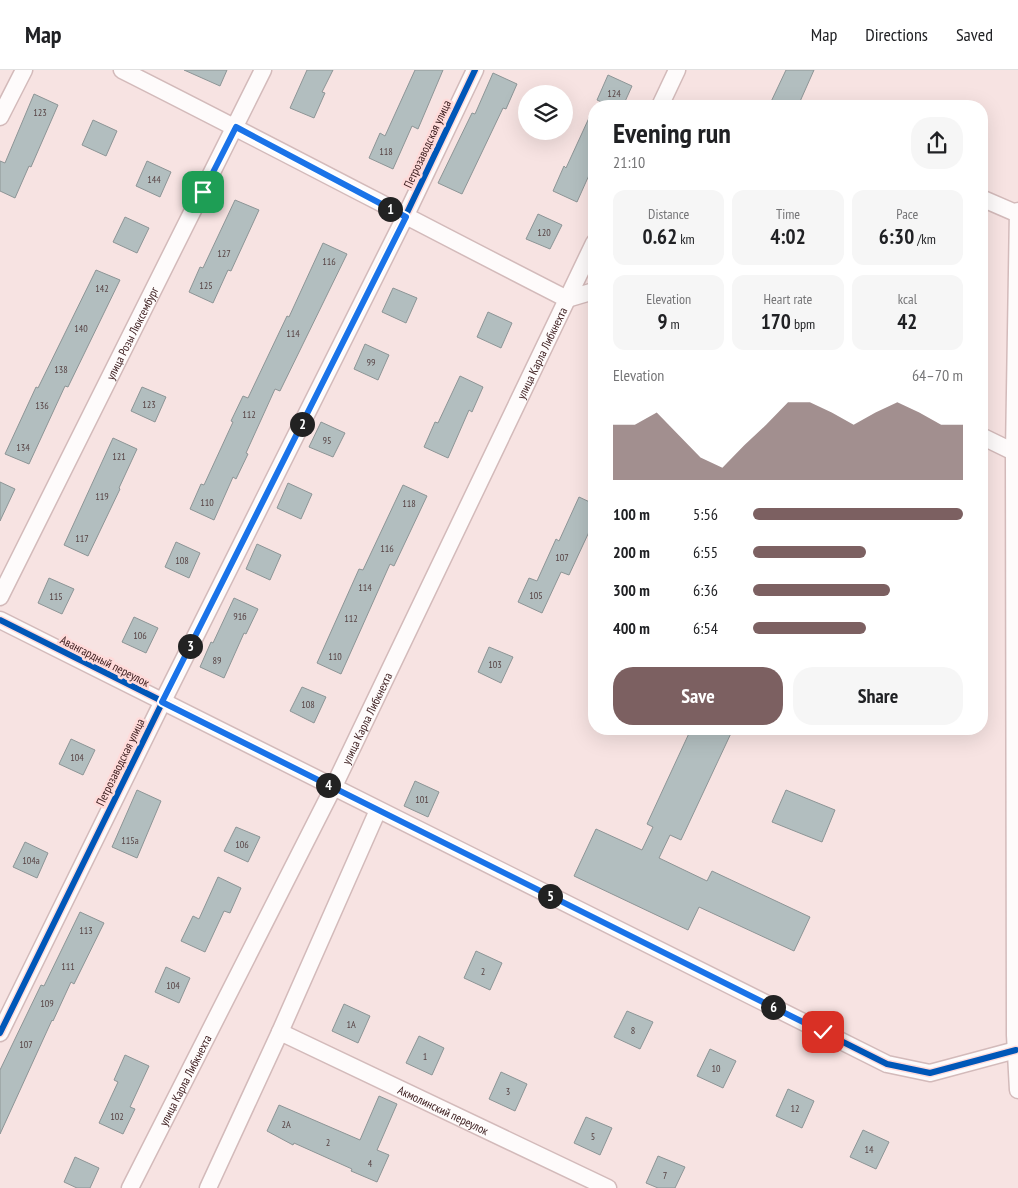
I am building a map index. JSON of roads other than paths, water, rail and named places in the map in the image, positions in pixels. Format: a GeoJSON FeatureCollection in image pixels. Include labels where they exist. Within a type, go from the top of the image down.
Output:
{"type":"FeatureCollection","features":[{"type":"Feature","properties":{"kind":"street"},"geometry":{"type":"LineString","coordinates":[[0,117],[24,70]]}},
{"type":"Feature","properties":{"kind":"street"},"geometry":{"type":"LineString","coordinates":[[122,70],[567,299],[588,293]]}},
{"type":"Feature","properties":{"kind":"street","name":"улица Розы Люксембург"},"geometry":{"type":"LineString","coordinates":[[0,597],[263,70]]}},
{"type":"Feature","properties":{"kind":"street","name":"Петрозаводская улица"},"geometry":{"type":"LineString","coordinates":[[0,1033],[162,702],[406,217],[475,70]]}},
{"type":"Feature","properties":{"kind":"street"},"geometry":{"type":"LineString","coordinates":[[663,100],[677,70]]}},
{"type":"Feature","properties":{"kind":"street"},"geometry":{"type":"LineString","coordinates":[[988,201],[1018,213],[1016,453],[1016,1040],[1018,1090]]}},
{"type":"Feature","properties":{"kind":"street","name":"улица Карла Либкнехта"},"geometry":{"type":"LineString","coordinates":[[130,1188],[333,788],[588,255]]}},
{"type":"Feature","properties":{"kind":"street"},"geometry":{"type":"LineString","coordinates":[[988,439],[1016,453]]}},
{"type":"Feature","properties":{"kind":"street","name":"Авангардный переулок"},"geometry":{"type":"LineString","coordinates":[[0,620],[887,1064],[930,1073],[1016,1040]]}},
{"type":"Feature","properties":{"kind":"street"},"geometry":{"type":"LineString","coordinates":[[208,1188],[280,1032],[378,810]]}},
{"type":"Feature","properties":{"kind":"street","name":"Акмолинский переулок"},"geometry":{"type":"LineString","coordinates":[[280,1032],[608,1188]]}}]}
